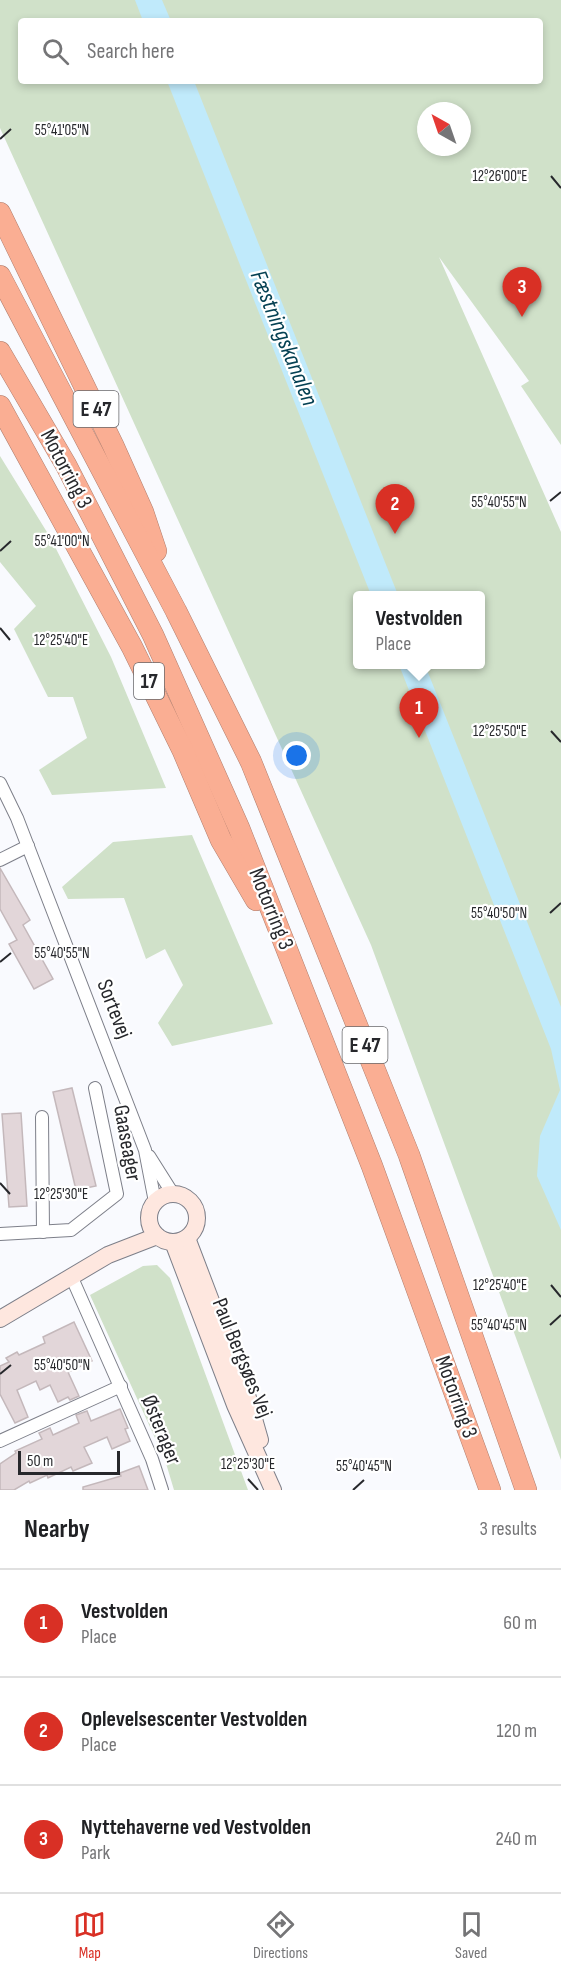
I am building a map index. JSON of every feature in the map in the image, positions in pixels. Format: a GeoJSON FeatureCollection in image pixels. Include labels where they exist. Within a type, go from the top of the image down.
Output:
{"type":"FeatureCollection","features":[{"type":"Feature","properties":{"kind":"highway","name":"E 47"},"geometry":{"type":"LineString","coordinates":[[0,213],[139,502],[176,611]]}},
{"type":"Feature","properties":{"kind":"highway"},"geometry":{"type":"LineString","coordinates":[[0,276],[176,611]]}},
{"type":"Feature","properties":{"kind":"highway","name":"Motorring 3"},"geometry":{"type":"LineString","coordinates":[[0,352],[66,465],[153,635],[239,828],[372,1166],[490,1490]]}},
{"type":"Feature","properties":{"kind":"highway","name":"17"},"geometry":{"type":"LineString","coordinates":[[0,406],[132,647],[183,752],[221,840],[291,960]]}},
{"type":"Feature","properties":{"kind":"highway","name":"Motorring 3"},"geometry":{"type":"LineString","coordinates":[[176,611],[251,762],[409,1155],[526,1490]]}},
{"type":"Feature","properties":{"kind":"street","name":"Sortevej"},"geometry":{"type":"LineString","coordinates":[[0,783],[28,846],[145,1150],[155,1202]]}},
{"type":"Feature","properties":{"kind":"street"},"geometry":{"type":"LineString","coordinates":[[0,860],[28,846]]}},
{"type":"Feature","properties":{"kind":"street","name":"Gaaseager"},"geometry":{"type":"LineString","coordinates":[[0,1234],[71,1230],[117,1194],[95,1088]]}},
{"type":"Feature","properties":{"kind":"street"},"geometry":{"type":"LineString","coordinates":[[42,1117],[44,1232]]}},
{"type":"Feature","properties":{"kind":"street","name":"Sortevej"},"geometry":{"type":"LineString","coordinates":[[145,1150],[173,1194]]}},
{"type":"Feature","properties":{"kind":"street"},"geometry":{"type":"LineString","coordinates":[[108,1255],[157,1236],[180,1240],[195,1226],[196,1211],[187,1199],[173,1194],[166,1195],[155,1202],[149,1213],[149,1220],[157,1236]]}},
{"type":"Feature","properties":{"kind":"street"},"geometry":{"type":"LineString","coordinates":[[0,1319],[108,1255],[149,1220]]}},
{"type":"Feature","properties":{"kind":"street","name":"Paul Bergsøes Vej"},"geometry":{"type":"LineString","coordinates":[[180,1240],[235,1405],[274,1490]]}},
{"type":"Feature","properties":{"kind":"street","name":"Østerager"},"geometry":{"type":"LineString","coordinates":[[72,1278],[121,1386],[162,1490]]}},
{"type":"Feature","properties":{"kind":"street","name":"Østerager"},"geometry":{"type":"LineString","coordinates":[[0,1441],[121,1386]]}},
{"type":"Feature","properties":{"kind":"green space"},"geometry":{"type":"Polygon","coordinates":[[[0,0],[561,0],[561,445],[521,386],[529,381],[439,257],[561,532],[561,1460],[371,945],[0,128],[0,0]]]}},
{"type":"Feature","properties":{"kind":"green space"},"geometry":{"type":"Polygon","coordinates":[[[0,456],[50,537],[111,657],[166,788],[52,795],[39,770],[87,738],[73,697],[48,697],[14,629],[36,606],[0,562],[0,456]]]}},
{"type":"Feature","properties":{"kind":"green space"},"geometry":{"type":"Polygon","coordinates":[[[192,835],[273,1024],[172,1046],[158,1023],[183,985],[165,949],[146,959],[124,898],[68,899],[62,887],[113,842],[192,835]]]}},
{"type":"Feature","properties":{"kind":"green space"},"geometry":{"type":"Polygon","coordinates":[[[157,1265],[170,1278],[248,1490],[174,1490],[165,1460],[90,1295],[143,1266],[157,1265]]]}},
{"type":"Feature","properties":{"kind":"water"},"geometry":{"type":"Polygon","coordinates":[[[135,0],[162,0],[170,18],[142,18],[135,0]]]}},
{"type":"Feature","properties":{"kind":"water","name":"Fæstningskanalen"},"geometry":{"type":"Polygon","coordinates":[[[168,84],[195,84],[396,591],[369,591],[168,84]]]}},
{"type":"Feature","properties":{"kind":"water"},"geometry":{"type":"Polygon","coordinates":[[[401,669],[427,669],[561,1007],[561,1230],[537,1176],[540,1136],[560,1090],[551,1049],[401,669]]]}},
{"type":"Feature","properties":{"kind":"building"},"geometry":{"type":"Polygon","coordinates":[[[0,868],[30,920],[23,925],[53,979],[34,989],[9,944],[17,940],[0,909],[0,868]]]}},
{"type":"Feature","properties":{"kind":"building"},"geometry":{"type":"Polygon","coordinates":[[[72,1088],[96,1186],[76,1190],[53,1092],[72,1088]]]}},
{"type":"Feature","properties":{"kind":"building"},"geometry":{"type":"Polygon","coordinates":[[[21,1113],[27,1206],[9,1207],[2,1114],[21,1113]]]}},
{"type":"Feature","properties":{"kind":"building"},"geometry":{"type":"Polygon","coordinates":[[[74,1322],[92,1361],[68,1372],[79,1396],[70,1400],[68,1397],[58,1402],[50,1385],[40,1390],[36,1381],[17,1390],[28,1417],[15,1423],[0,1394],[0,1366],[9,1362],[6,1358],[17,1352],[19,1355],[45,1343],[43,1337],[74,1322]]]}},
{"type":"Feature","properties":{"kind":"building"},"geometry":{"type":"Polygon","coordinates":[[[120,1409],[128,1428],[125,1429],[130,1441],[112,1449],[107,1437],[84,1447],[92,1463],[73,1471],[71,1467],[48,1478],[47,1475],[30,1483],[29,1481],[14,1490],[0,1490],[0,1464],[16,1453],[15,1451],[42,1439],[39,1433],[50,1428],[53,1435],[79,1423],[76,1415],[87,1411],[91,1421],[120,1409]]]}},
{"type":"Feature","properties":{"kind":"building"},"geometry":{"type":"Polygon","coordinates":[[[139,1466],[148,1490],[83,1490],[83,1487],[121,1476],[120,1473],[139,1466]]]}},
{"type":"Feature","properties":{"kind":"place","name":"Nyttehaverne ved Vestvolden"},"geometry":{"type":"Point","coordinates":[522,317]}},
{"type":"Feature","properties":{"kind":"place","name":"Oplevelsescenter Vestvolden"},"geometry":{"type":"Point","coordinates":[395,534]}},
{"type":"Feature","properties":{"kind":"place","name":"Vestvolden"},"geometry":{"type":"Point","coordinates":[419,738]}}]}
